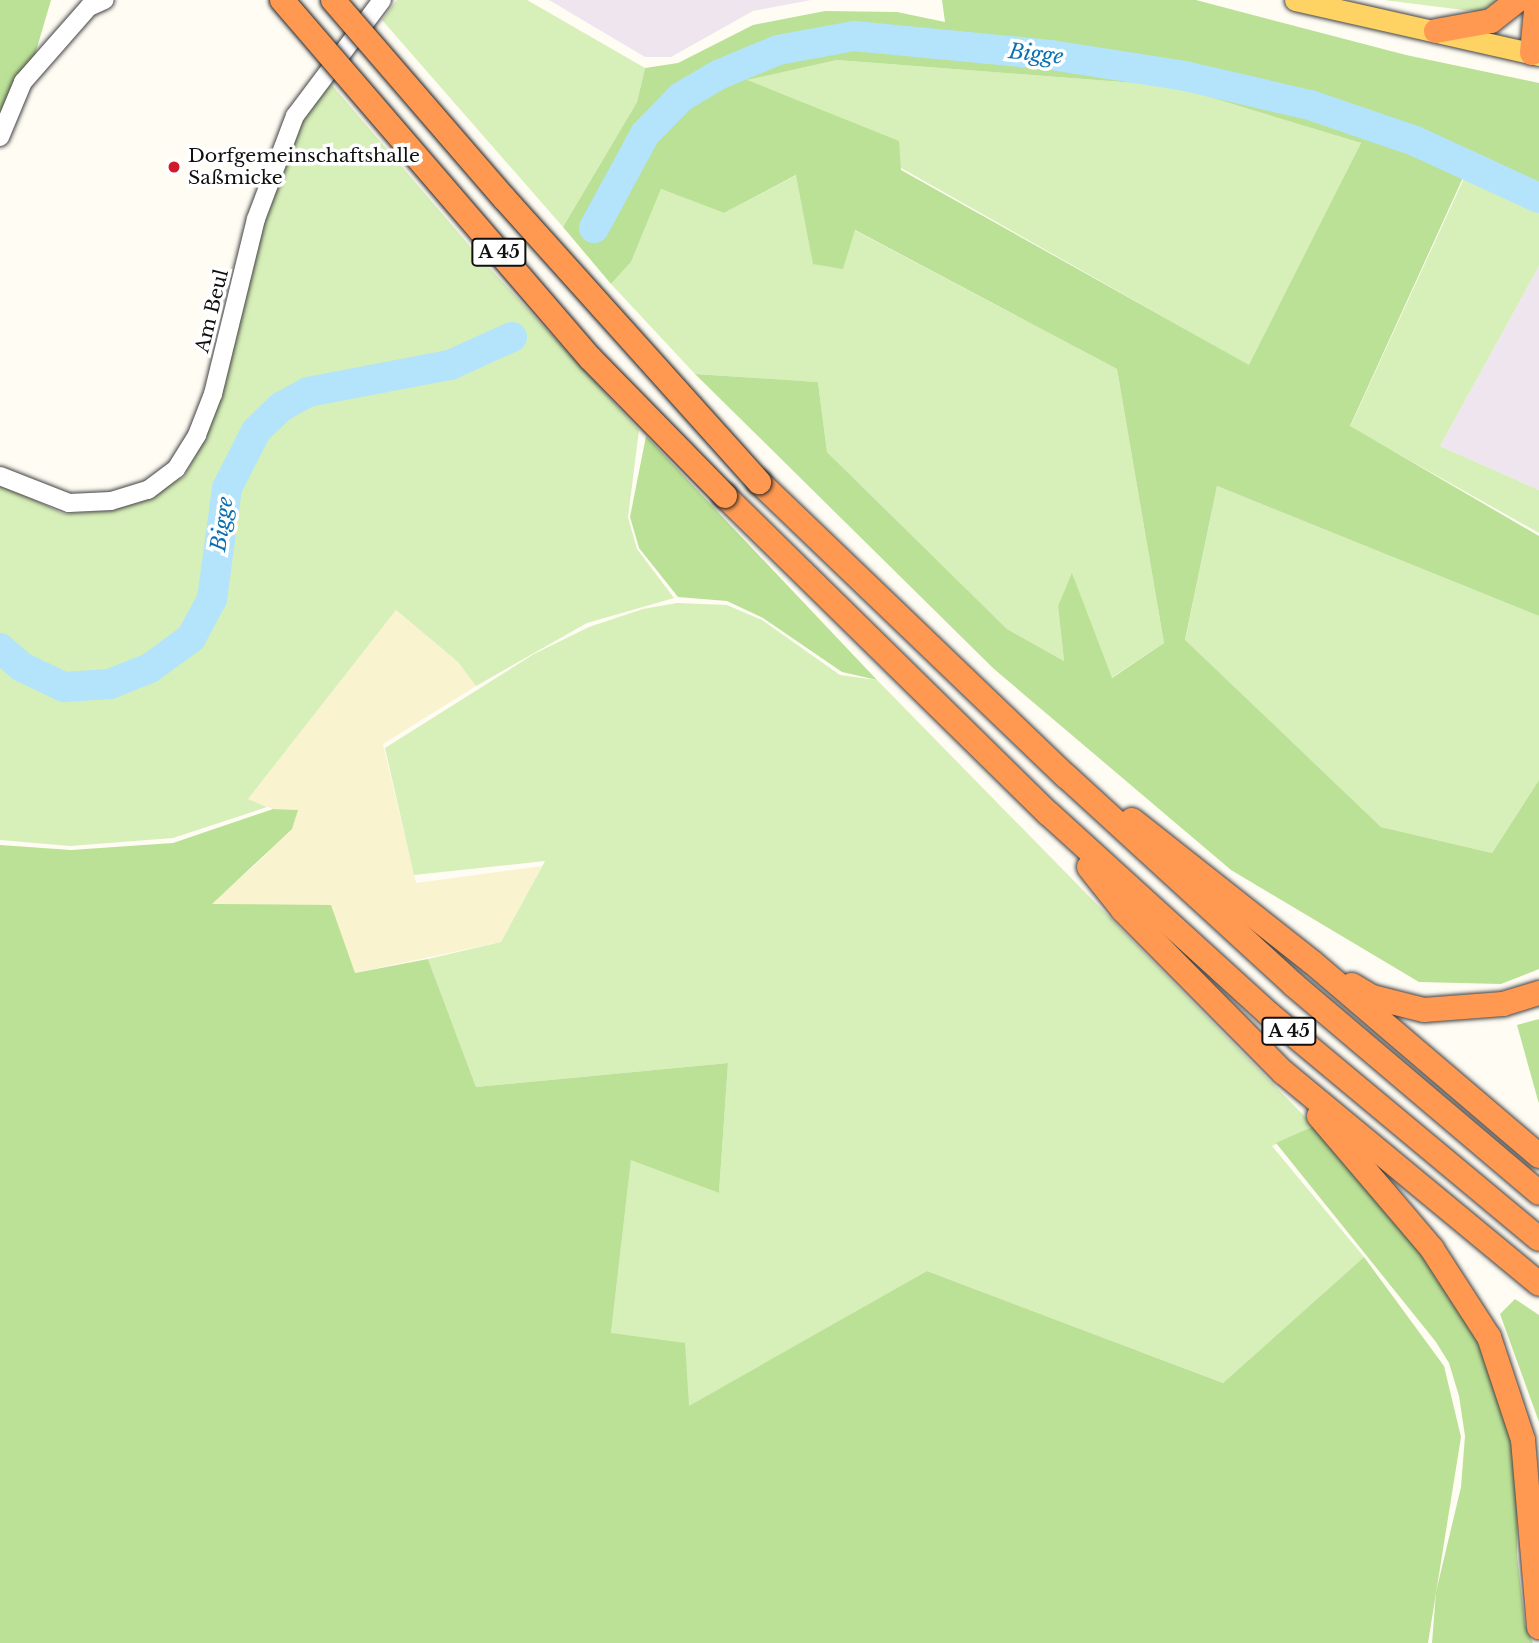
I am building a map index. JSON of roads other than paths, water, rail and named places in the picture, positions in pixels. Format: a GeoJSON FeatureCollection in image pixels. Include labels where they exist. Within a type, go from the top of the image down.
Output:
{"type":"FeatureCollection","features":[{"type":"Feature","properties":{"kind":"highway","name":"A 45"},"geometry":{"type":"LineString","coordinates":[[282,0],[590,358],[725,496],[1048,813],[1269,1014],[1539,1239]]}},
{"type":"Feature","properties":{"kind":"highway","name":"A 45"},"geometry":{"type":"LineString","coordinates":[[334,0],[503,198],[759,482],[1066,776],[1294,985],[1539,1193]]}},
{"type":"Feature","properties":{"kind":"highway"},"geometry":{"type":"LineString","coordinates":[[1436,32],[1491,21],[1518,0]]}},
{"type":"Feature","properties":{"kind":"highway"},"geometry":{"type":"LineString","coordinates":[[1536,0],[1537,50]]}},
{"type":"Feature","properties":{"kind":"highway"},"geometry":{"type":"LineString","coordinates":[[1066,776],[1157,836],[1312,962],[1539,1156]]}},
{"type":"Feature","properties":{"kind":"highway"},"geometry":{"type":"LineString","coordinates":[[1048,813],[1123,910],[1283,1072],[1432,1249],[1489,1337],[1523,1440],[1539,1627]]}},
{"type":"Feature","properties":{"kind":"highway"},"geometry":{"type":"LineString","coordinates":[[1312,962],[1372,997],[1424,1010],[1503,1004],[1539,993]]}},
{"type":"Feature","properties":{"kind":"highway"},"geometry":{"type":"LineString","coordinates":[[1283,1072],[1539,1284]]}},
{"type":"Feature","properties":{"kind":"main road"},"geometry":{"type":"LineString","coordinates":[[1295,0],[1436,32],[1537,50]]}},
{"type":"Feature","properties":{"kind":"street"},"geometry":{"type":"LineString","coordinates":[[0,137],[23,82],[89,7],[105,0]]}},
{"type":"Feature","properties":{"kind":"street","name":"Am Beul"},"geometry":{"type":"LineString","coordinates":[[0,476],[69,503],[111,501],[148,490],[176,469],[197,435],[213,394],[256,219],[289,128],[382,0]]}},
{"type":"Feature","properties":{"kind":"waterway","name":"Bigge"},"geometry":{"type":"LineString","coordinates":[[594,228],[645,134],[681,97],[718,75],[778,50],[854,36],[1051,55],[1185,76],[1310,105],[1415,141],[1539,198]]}},
{"type":"Feature","properties":{"kind":"waterway","name":"Bigge"},"geometry":{"type":"LineString","coordinates":[[0,648],[22,667],[64,687],[110,684],[150,668],[191,638],[212,599],[227,488],[256,431],[281,407],[308,392],[450,365],[512,337]]}},
{"type":"Feature","properties":{"kind":"place","name":"Dorfgemeinschaftshalle Saßmicke"},"geometry":{"type":"Point","coordinates":[174,167]}}]}
